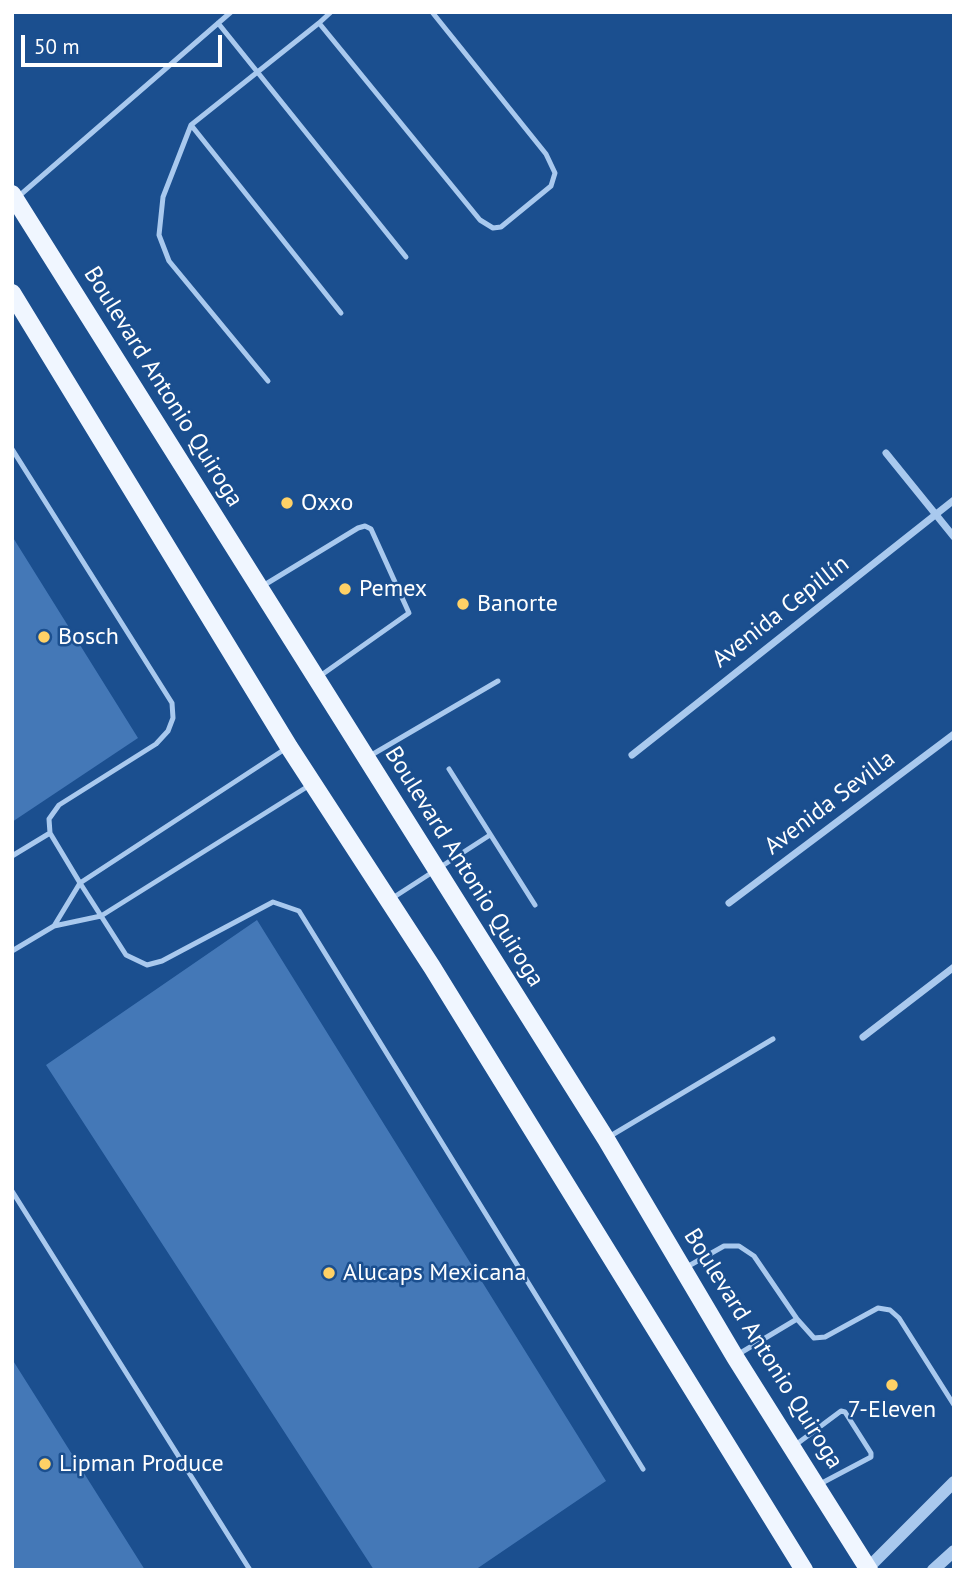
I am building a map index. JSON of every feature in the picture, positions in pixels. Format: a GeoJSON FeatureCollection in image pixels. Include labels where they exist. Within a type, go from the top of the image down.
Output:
{"type":"FeatureCollection","features":[{"type":"Feature","properties":{"kind":"main road","name":"Boulevard Antonio Quiroga"},"geometry":{"type":"LineString","coordinates":[[14,196],[606,1139],[735,1356],[868,1569]]}},
{"type":"Feature","properties":{"kind":"main road"},"geometry":{"type":"LineString","coordinates":[[12,293],[289,747],[389,901],[800,1568]]}},
{"type":"Feature","properties":{"kind":"street"},"geometry":{"type":"LineString","coordinates":[[886,453],[954,537]]}},
{"type":"Feature","properties":{"kind":"street","name":"Avenida Cepillín"},"geometry":{"type":"LineString","coordinates":[[632,755],[954,500]]}},
{"type":"Feature","properties":{"kind":"street","name":"Avenida Sevilla"},"geometry":{"type":"LineString","coordinates":[[729,903],[954,734]]}},
{"type":"Feature","properties":{"kind":"street"},"geometry":{"type":"LineString","coordinates":[[863,1037],[954,967]]}},
{"type":"Feature","properties":{"kind":"street"},"geometry":{"type":"LineString","coordinates":[[868,1569],[954,1482]]}},
{"type":"Feature","properties":{"kind":"street"},"geometry":{"type":"LineString","coordinates":[[933,1570],[954,1551]]}},
{"type":"Feature","properties":{"kind":"lane"},"geometry":{"type":"LineString","coordinates":[[14,196],[231,12]]}},
{"type":"Feature","properties":{"kind":"lane"},"geometry":{"type":"LineString","coordinates":[[268,381],[169,261],[159,235],[163,197],[191,125],[331,12]]}},
{"type":"Feature","properties":{"kind":"lane"},"geometry":{"type":"LineString","coordinates":[[319,23],[480,220],[493,228],[501,228],[551,186],[555,173],[546,154],[432,12]]}},
{"type":"Feature","properties":{"kind":"lane"},"geometry":{"type":"LineString","coordinates":[[218,23],[406,257]]}},
{"type":"Feature","properties":{"kind":"lane"},"geometry":{"type":"LineString","coordinates":[[191,125],[341,313]]}},
{"type":"Feature","properties":{"kind":"lane"},"geometry":{"type":"LineString","coordinates":[[12,449],[172,703],[170,724],[156,744],[59,805],[49,819],[50,833],[80,883],[126,955],[147,965],[162,961],[272,902],[299,911],[643,1469]]}},
{"type":"Feature","properties":{"kind":"lane"},"geometry":{"type":"LineString","coordinates":[[261,588],[358,528],[365,526],[371,529],[409,613],[317,677]]}},
{"type":"Feature","properties":{"kind":"lane"},"geometry":{"type":"LineString","coordinates":[[367,757],[498,681]]}},
{"type":"Feature","properties":{"kind":"lane"},"geometry":{"type":"LineString","coordinates":[[54,926],[80,883],[289,747]]}},
{"type":"Feature","properties":{"kind":"lane"},"geometry":{"type":"LineString","coordinates":[[449,769],[535,905]]}},
{"type":"Feature","properties":{"kind":"lane"},"geometry":{"type":"LineString","coordinates":[[12,951],[54,926],[101,916],[313,784]]}},
{"type":"Feature","properties":{"kind":"lane"},"geometry":{"type":"LineString","coordinates":[[12,856],[50,833]]}},
{"type":"Feature","properties":{"kind":"lane"},"geometry":{"type":"LineString","coordinates":[[389,901],[490,835]]}},
{"type":"Feature","properties":{"kind":"lane"},"geometry":{"type":"LineString","coordinates":[[606,1139],[773,1039]]}},
{"type":"Feature","properties":{"kind":"lane"},"geometry":{"type":"LineString","coordinates":[[12,1191],[250,1570]]}},
{"type":"Feature","properties":{"kind":"lane"},"geometry":{"type":"LineString","coordinates":[[684,1268],[724,1246],[739,1246],[754,1256],[797,1319],[814,1338],[825,1337],[878,1308],[890,1310],[899,1318],[954,1405]]}},
{"type":"Feature","properties":{"kind":"lane"},"geometry":{"type":"LineString","coordinates":[[735,1356],[797,1319]]}},
{"type":"Feature","properties":{"kind":"lane"},"geometry":{"type":"LineString","coordinates":[[793,1447],[841,1411],[845,1412],[871,1453],[870,1457],[818,1485]]}},
{"type":"Feature","properties":{"kind":"building","name":"Bosch"},"geometry":{"type":"Polygon","coordinates":[[[12,536],[138,738],[12,822],[12,536]]]}},
{"type":"Feature","properties":{"kind":"building","name":"Alucaps Mexicana"},"geometry":{"type":"Polygon","coordinates":[[[257,920],[606,1481],[475,1570],[374,1570],[46,1065],[257,920]]]}},
{"type":"Feature","properties":{"kind":"building","name":"Lipman Produce"},"geometry":{"type":"Polygon","coordinates":[[[12,1359],[145,1570],[12,1570],[12,1359]]]}},
{"type":"Feature","properties":{"kind":"place","name":"Oxxo"},"geometry":{"type":"Point","coordinates":[287,503]}},
{"type":"Feature","properties":{"kind":"place","name":"Pemex"},"geometry":{"type":"Point","coordinates":[345,589]}},
{"type":"Feature","properties":{"kind":"place","name":"Banorte"},"geometry":{"type":"Point","coordinates":[463,604]}},
{"type":"Feature","properties":{"kind":"place","name":"Bosch"},"geometry":{"type":"Point","coordinates":[44,637]}},
{"type":"Feature","properties":{"kind":"place","name":"Alucaps Mexicana"},"geometry":{"type":"Point","coordinates":[329,1273]}},
{"type":"Feature","properties":{"kind":"place","name":"7-Eleven"},"geometry":{"type":"Point","coordinates":[892,1385]}},
{"type":"Feature","properties":{"kind":"place","name":"Lipman Produce"},"geometry":{"type":"Point","coordinates":[45,1464]}}]}
